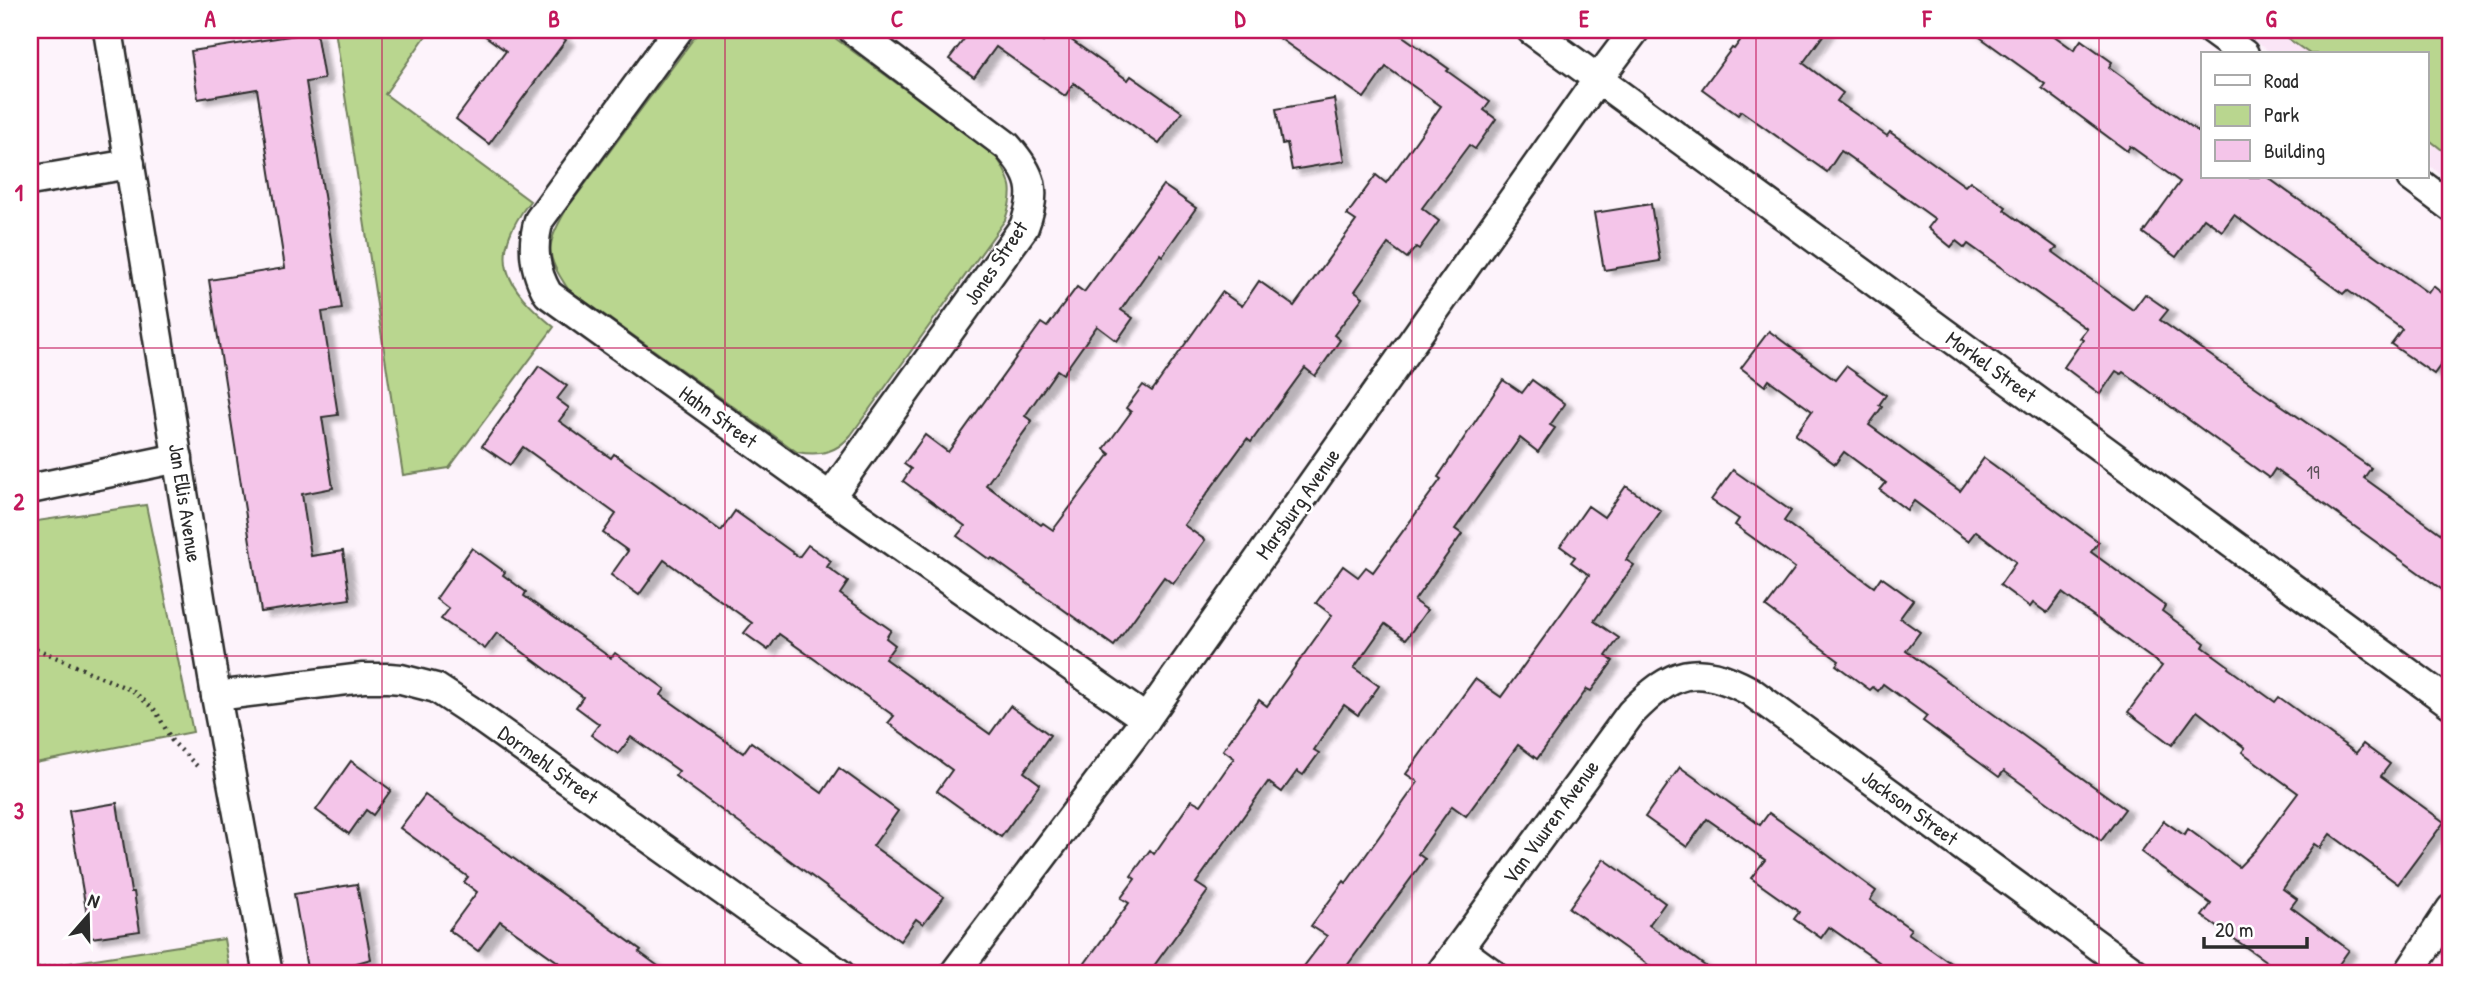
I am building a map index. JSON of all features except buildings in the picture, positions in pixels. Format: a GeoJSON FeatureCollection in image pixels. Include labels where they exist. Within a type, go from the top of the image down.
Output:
{"type":"FeatureCollection","features":[{"type":"Feature","properties":{"kind":"street","name":"Jan Ellis Avenue"},"geometry":{"type":"LineString","coordinates":[[107,30],[216,696],[268,974]]}},
{"type":"Feature","properties":{"kind":"street","name":"Hahn Street"},"geometry":{"type":"LineString","coordinates":[[678,30],[539,220],[534,238],[538,277],[548,294],[830,497],[1146,719]]}},
{"type":"Feature","properties":{"kind":"street","name":"Jones Street"},"geometry":{"type":"LineString","coordinates":[[830,497],[1024,227],[1031,209],[1032,187],[1024,166],[1007,146],[853,30]]}},
{"type":"Feature","properties":{"kind":"street","name":"Morkel Street"},"geometry":{"type":"LineString","coordinates":[[1531,30],[2451,704]]}},
{"type":"Feature","properties":{"kind":"street","name":"Marsburg Avenue"},"geometry":{"type":"LineString","coordinates":[[954,974],[1146,719],[1635,30]]}},
{"type":"Feature","properties":{"kind":"street"},"geometry":{"type":"LineString","coordinates":[[2211,30],[2241,52]]}},
{"type":"Feature","properties":{"kind":"street"},"geometry":{"type":"LineString","coordinates":[[30,181],[130,164]]}},
{"type":"Feature","properties":{"kind":"street"},"geometry":{"type":"LineString","coordinates":[[2412,178],[2451,206]]}},
{"type":"Feature","properties":{"kind":"street"},"geometry":{"type":"LineString","coordinates":[[30,489],[178,458]]}},
{"type":"Feature","properties":{"kind":"street","name":"Jackson Street"},"geometry":{"type":"LineString","coordinates":[[1671,679],[1691,674],[1710,674],[1730,680],[1750,691],[2137,974]]}},
{"type":"Feature","properties":{"kind":"street","name":"Dormehl Street"},"geometry":{"type":"LineString","coordinates":[[216,696],[363,678],[401,679],[436,688],[840,974]]}},
{"type":"Feature","properties":{"kind":"street","name":"Van Vuuren Avenue"},"geometry":{"type":"LineString","coordinates":[[1440,974],[1631,713],[1651,692],[1671,679]]}},
{"type":"Feature","properties":{"kind":"street"},"geometry":{"type":"LineString","coordinates":[[2408,974],[2451,909]]}},
{"type":"Feature","properties":{"kind":"street"},"geometry":{"type":"LineString","coordinates":[[1458,949],[1493,974]]}},
{"type":"Feature","properties":{"kind":"path"},"geometry":{"type":"LineString","coordinates":[[30,646],[133,691],[156,711],[172,741],[205,777],[233,791]]}},
{"type":"Feature","properties":{"kind":"shaded area"},"geometry":{"type":"Polygon","coordinates":[[[2238,30],[2451,30],[2451,182],[2428,165],[2428,52],[2270,52],[2238,30]]]}},
{"type":"Feature","properties":{"kind":"green space"},"geometry":{"type":"Polygon","coordinates":[[[335,30],[430,30],[385,94],[530,201],[509,239],[507,270],[523,298],[554,327],[449,468],[403,475],[335,30]]]}},
{"type":"Feature","properties":{"kind":"green space"},"geometry":{"type":"Polygon","coordinates":[[[700,30],[824,30],[996,156],[1009,180],[1011,194],[1005,220],[851,435],[827,452],[797,452],[568,289],[552,258],[551,242],[566,210],[700,30]]]}},
{"type":"Feature","properties":{"kind":"green space"},"geometry":{"type":"Polygon","coordinates":[[[2276,30],[2451,30],[2451,146],[2446,153],[2428,139],[2428,52],[2307,52],[2276,30]]]}},
{"type":"Feature","properties":{"kind":"green space"},"geometry":{"type":"Polygon","coordinates":[[[146,505],[193,732],[30,764],[30,522],[146,505]]]}},
{"type":"Feature","properties":{"kind":"green space"},"geometry":{"type":"Polygon","coordinates":[[[224,939],[230,974],[30,974],[30,969],[224,939]]]}}]}
